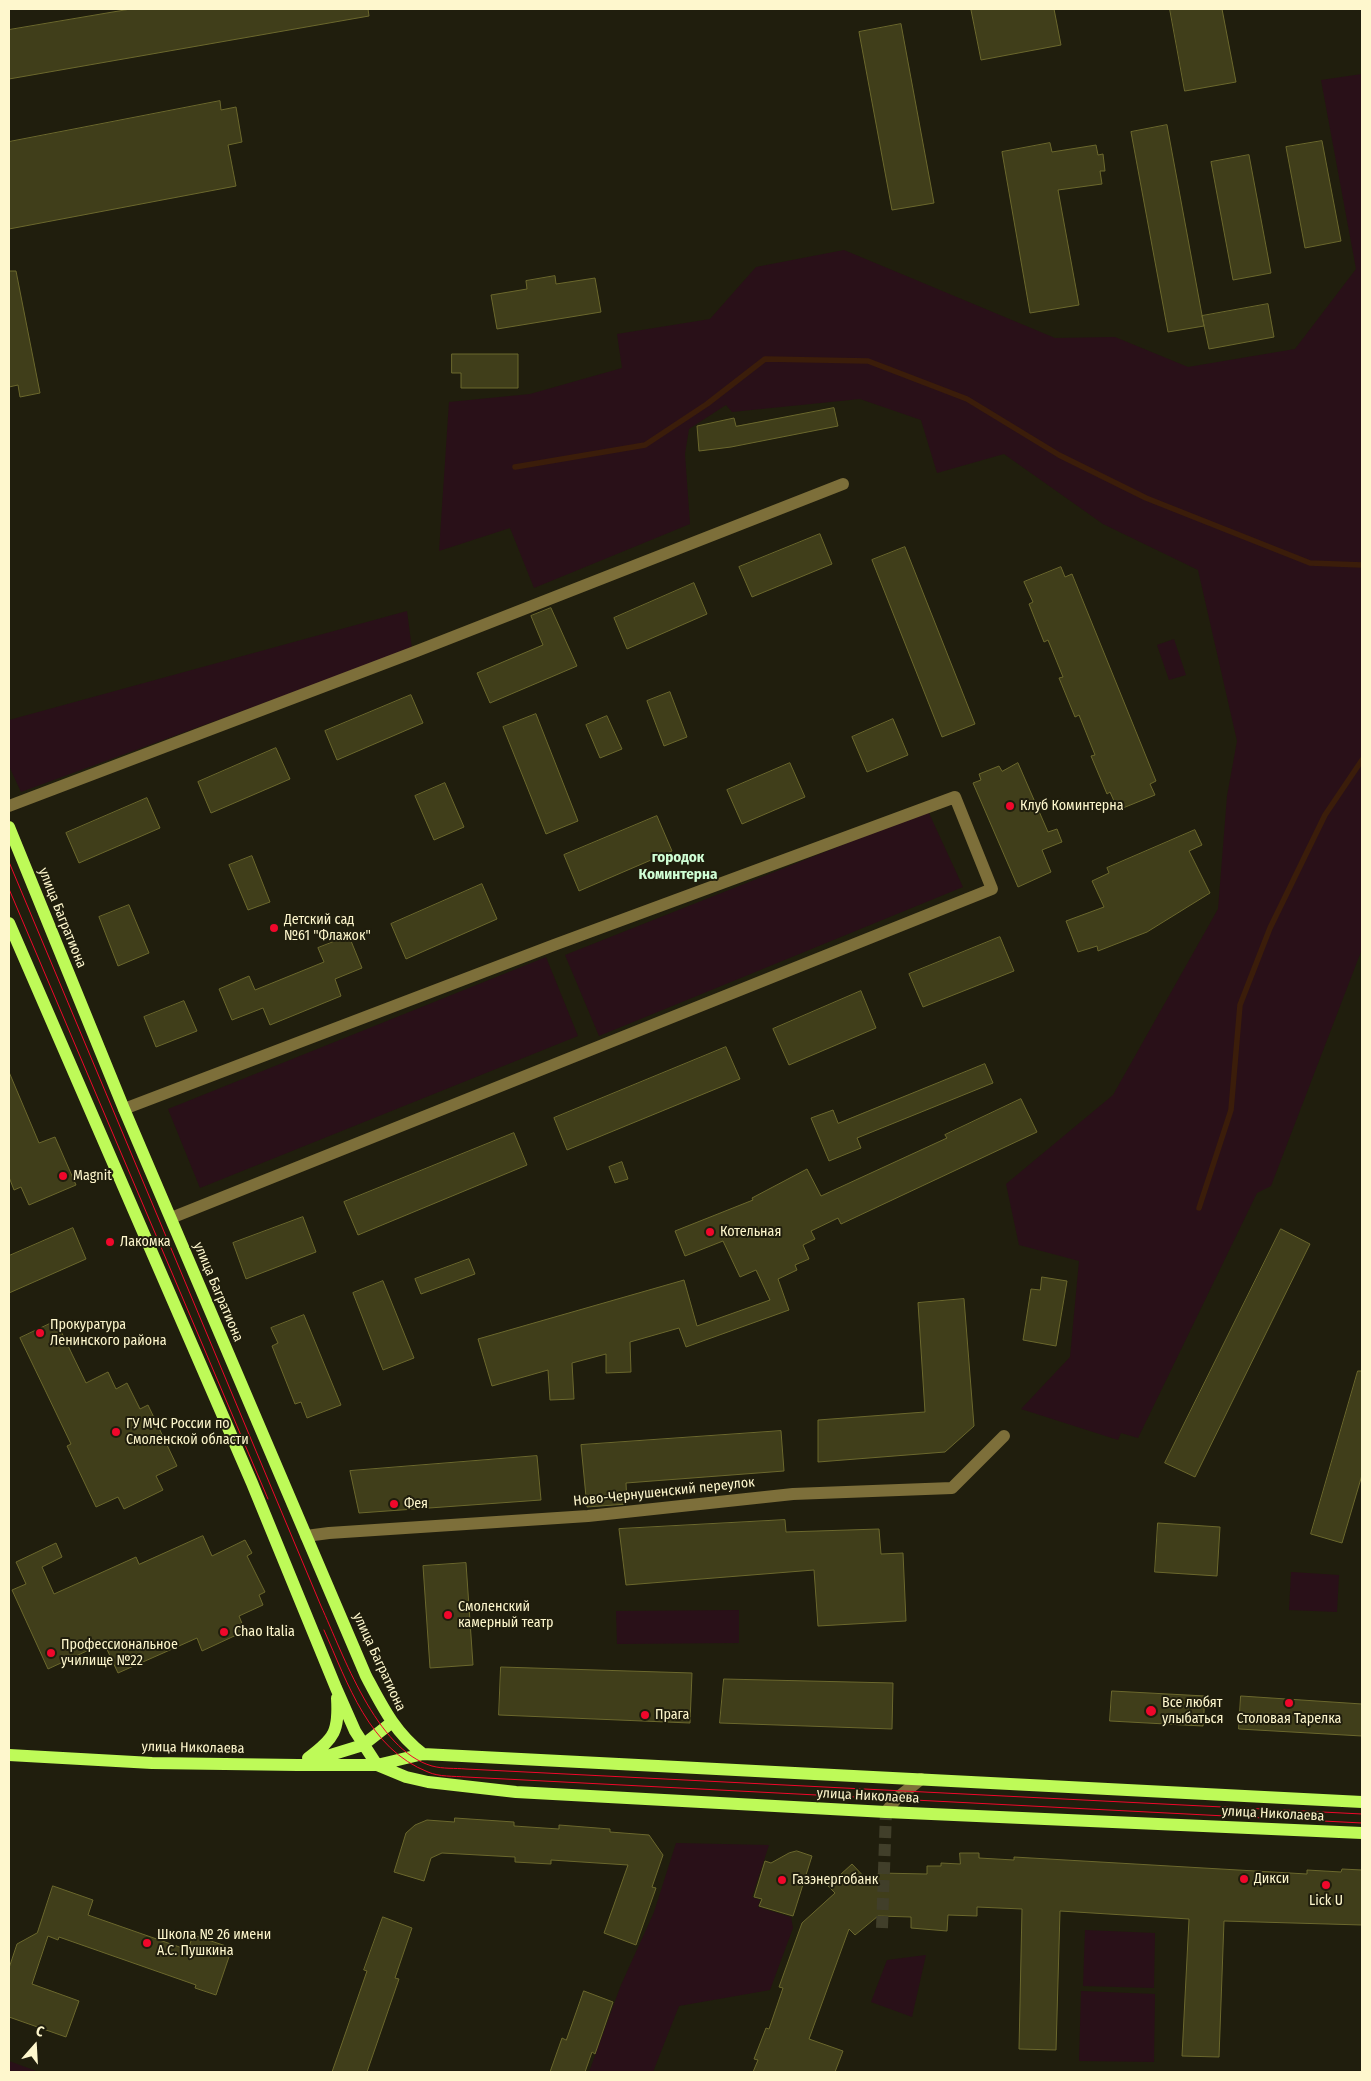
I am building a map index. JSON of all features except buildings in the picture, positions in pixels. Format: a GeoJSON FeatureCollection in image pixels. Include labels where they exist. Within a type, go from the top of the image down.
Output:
{"type":"FeatureCollection","features":[{"type":"Feature","properties":{"kind":"main road","name":"улица Багратиона"},"geometry":{"type":"LineString","coordinates":[[9,827],[124,1109],[366,1676],[391,1723],[408,1743],[422,1754]]}},
{"type":"Feature","properties":{"kind":"main road"},"geometry":{"type":"LineString","coordinates":[[9,923],[252,1483],[336,1688],[363,1745],[377,1765]]}},
{"type":"Feature","properties":{"kind":"main road"},"geometry":{"type":"LineString","coordinates":[[298,1765],[322,1748],[336,1730],[338,1719],[336,1688]]}},
{"type":"Feature","properties":{"kind":"main road"},"geometry":{"type":"LineString","coordinates":[[298,1765],[363,1745],[391,1723]]}},
{"type":"Feature","properties":{"kind":"main road","name":"улица Николаева"},"geometry":{"type":"LineString","coordinates":[[9,1755],[152,1763],[377,1765],[422,1754],[1362,1802]]}},
{"type":"Feature","properties":{"kind":"main road","name":"улица Николаева"},"geometry":{"type":"LineString","coordinates":[[377,1765],[406,1777],[461,1788],[886,1812],[1362,1833]]}},
{"type":"Feature","properties":{"kind":"street"},"geometry":{"type":"LineString","coordinates":[[9,806],[418,651],[843,484]]}},
{"type":"Feature","properties":{"kind":"street"},"geometry":{"type":"LineString","coordinates":[[124,1109],[955,797],[992,889],[171,1218]]}},
{"type":"Feature","properties":{"kind":"street","name":"Ново-Чернушенский переулок"},"geometry":{"type":"LineString","coordinates":[[306,1536],[329,1532],[482,1524],[542,1517],[588,1516],[793,1494],[952,1488],[1004,1436]]}},
{"type":"Feature","properties":{"kind":"street"},"geometry":{"type":"LineString","coordinates":[[886,1812],[896,1800],[921,1779]]}},
{"type":"Feature","properties":{"kind":"shaded area"},"geometry":{"type":"Polygon","coordinates":[[[1362,74],[1362,949],[1271,1186],[1257,1193],[1138,1438],[1121,1433],[1118,1440],[1021,1409],[1070,1357],[1079,1261],[1019,1245],[1006,1184],[1113,1095],[1218,909],[1227,796],[1237,741],[1198,570],[1103,524],[1004,454],[937,473],[921,420],[860,399],[732,412],[726,405],[689,429],[685,454],[690,524],[534,588],[510,528],[439,551],[449,402],[530,394],[622,368],[617,334],[710,319],[756,267],[844,250],[1055,338],[1115,337],[1188,367],[1295,349],[1356,269],[1321,80],[1362,74]]]}},
{"type":"Feature","properties":{"kind":"shaded area"},"geometry":{"type":"Polygon","coordinates":[[[407,611],[412,649],[21,792],[9,766],[9,720],[407,611]]]}},
{"type":"Feature","properties":{"kind":"shaded area"},"geometry":{"type":"Polygon","coordinates":[[[1174,639],[1186,675],[1169,680],[1157,645],[1174,639]]]}},
{"type":"Feature","properties":{"kind":"shaded area"},"geometry":{"type":"Polygon","coordinates":[[[928,811],[963,887],[599,1036],[565,955],[928,811]]]}},
{"type":"Feature","properties":{"kind":"shaded area"},"geometry":{"type":"Polygon","coordinates":[[[546,957],[578,1036],[200,1188],[168,1109],[546,957]]]}},
{"type":"Feature","properties":{"kind":"shaded area"},"geometry":{"type":"Polygon","coordinates":[[[1291,1572],[1339,1575],[1337,1612],[1289,1610],[1291,1572]]]}},
{"type":"Feature","properties":{"kind":"shaded area"},"geometry":{"type":"Polygon","coordinates":[[[739,1610],[739,1643],[617,1644],[616,1611],[739,1610]]]}},
{"type":"Feature","properties":{"kind":"shaded area"},"geometry":{"type":"Polygon","coordinates":[[[676,1843],[769,1845],[752,1897],[760,1900],[758,1907],[791,1917],[793,1928],[770,1990],[679,2006],[653,2072],[589,2072],[621,1985],[654,1912],[676,1843]]]}},
{"type":"Feature","properties":{"kind":"shaded area"},"geometry":{"type":"Polygon","coordinates":[[[1085,1930],[1155,1933],[1154,1988],[1083,1986],[1085,1930]]]}},
{"type":"Feature","properties":{"kind":"shaded area"},"geometry":{"type":"Polygon","coordinates":[[[926,1955],[912,2017],[871,2002],[887,1960],[926,1955]]]}},
{"type":"Feature","properties":{"kind":"shaded area"},"geometry":{"type":"Polygon","coordinates":[[[1081,1991],[1155,1994],[1154,2062],[1079,2061],[1081,1991]]]}},
{"type":"Feature","properties":{"kind":"shaded area"},"geometry":{"type":"Polygon","coordinates":[[[9,2061],[39,2072],[9,2072],[9,2061]]]}},
{"type":"Feature","properties":{"kind":"waterway"},"geometry":{"type":"LineString","coordinates":[[515,467],[645,445],[707,404],[765,359],[868,361],[967,399],[1059,455],[1146,498],[1310,563],[1362,565]]}},
{"type":"Feature","properties":{"kind":"waterway"},"geometry":{"type":"LineString","coordinates":[[1199,1208],[1231,1110],[1240,1005],[1270,928],[1325,815],[1362,760]]}},
{"type":"Feature","properties":{"kind":"tunnel"},"geometry":{"type":"LineString","coordinates":[[882,1928],[886,1812]]}},
{"type":"Feature","properties":{"kind":"tram line"},"geometry":{"type":"LineString","coordinates":[[9,862],[351,1674],[378,1721],[394,1741],[412,1756],[432,1766],[445,1768],[1362,1814]]}},
{"type":"Feature","properties":{"kind":"tram line"},"geometry":{"type":"LineString","coordinates":[[9,889],[268,1499]]}},
{"type":"Feature","properties":{"kind":"tram line"},"geometry":{"type":"LineString","coordinates":[[324,1630],[352,1693],[375,1731],[390,1748],[408,1762],[437,1775],[1362,1823]]}},
{"type":"Feature","properties":{"kind":"place","name":"Клуб Коминтерна"},"geometry":{"type":"Point","coordinates":[1010,806]}},
{"type":"Feature","properties":{"kind":"place","name":"Детский сад №61 \"Флажок\""},"geometry":{"type":"Point","coordinates":[274,928]}},
{"type":"Feature","properties":{"kind":"place","name":"Magnit"},"geometry":{"type":"Point","coordinates":[63,1176]}},
{"type":"Feature","properties":{"kind":"place","name":"Котельная"},"geometry":{"type":"Point","coordinates":[710,1232]}},
{"type":"Feature","properties":{"kind":"place","name":"Лакомка"},"geometry":{"type":"Point","coordinates":[110,1242]}},
{"type":"Feature","properties":{"kind":"place","name":"Прокуратура Ленинского района"},"geometry":{"type":"Point","coordinates":[40,1333]}},
{"type":"Feature","properties":{"kind":"place","name":"ГУ МЧС России по Смоленской области"},"geometry":{"type":"Point","coordinates":[116,1432]}},
{"type":"Feature","properties":{"kind":"place","name":"Фея"},"geometry":{"type":"Point","coordinates":[394,1504]}},
{"type":"Feature","properties":{"kind":"place","name":"Смоленский камерный театр"},"geometry":{"type":"Point","coordinates":[448,1615]}},
{"type":"Feature","properties":{"kind":"place","name":"Chao Italia"},"geometry":{"type":"Point","coordinates":[224,1632]}},
{"type":"Feature","properties":{"kind":"place","name":"Профессиональное училище №22"},"geometry":{"type":"Point","coordinates":[51,1653]}},
{"type":"Feature","properties":{"kind":"place","name":"Столовая Тарелка"},"geometry":{"type":"Point","coordinates":[1289,1703]}},
{"type":"Feature","properties":{"kind":"place","name":"Все любят улыбаться"},"geometry":{"type":"Point","coordinates":[1151,1711]}},
{"type":"Feature","properties":{"kind":"place","name":"Прага"},"geometry":{"type":"Point","coordinates":[645,1715]}},
{"type":"Feature","properties":{"kind":"place","name":"Дикси"},"geometry":{"type":"Point","coordinates":[1244,1879]}},
{"type":"Feature","properties":{"kind":"place","name":"Газэнергобанк"},"geometry":{"type":"Point","coordinates":[782,1880]}},
{"type":"Feature","properties":{"kind":"place","name":"Lick U"},"geometry":{"type":"Point","coordinates":[1326,1885]}},
{"type":"Feature","properties":{"kind":"place","name":"Школа № 26 имени А.С. Пушкина"},"geometry":{"type":"Point","coordinates":[147,1943]}},
{"type":"Feature","properties":{"kind":"district","name":"городок Коминтерна"},"geometry":{"type":"Point","coordinates":[678,866]}}]}
